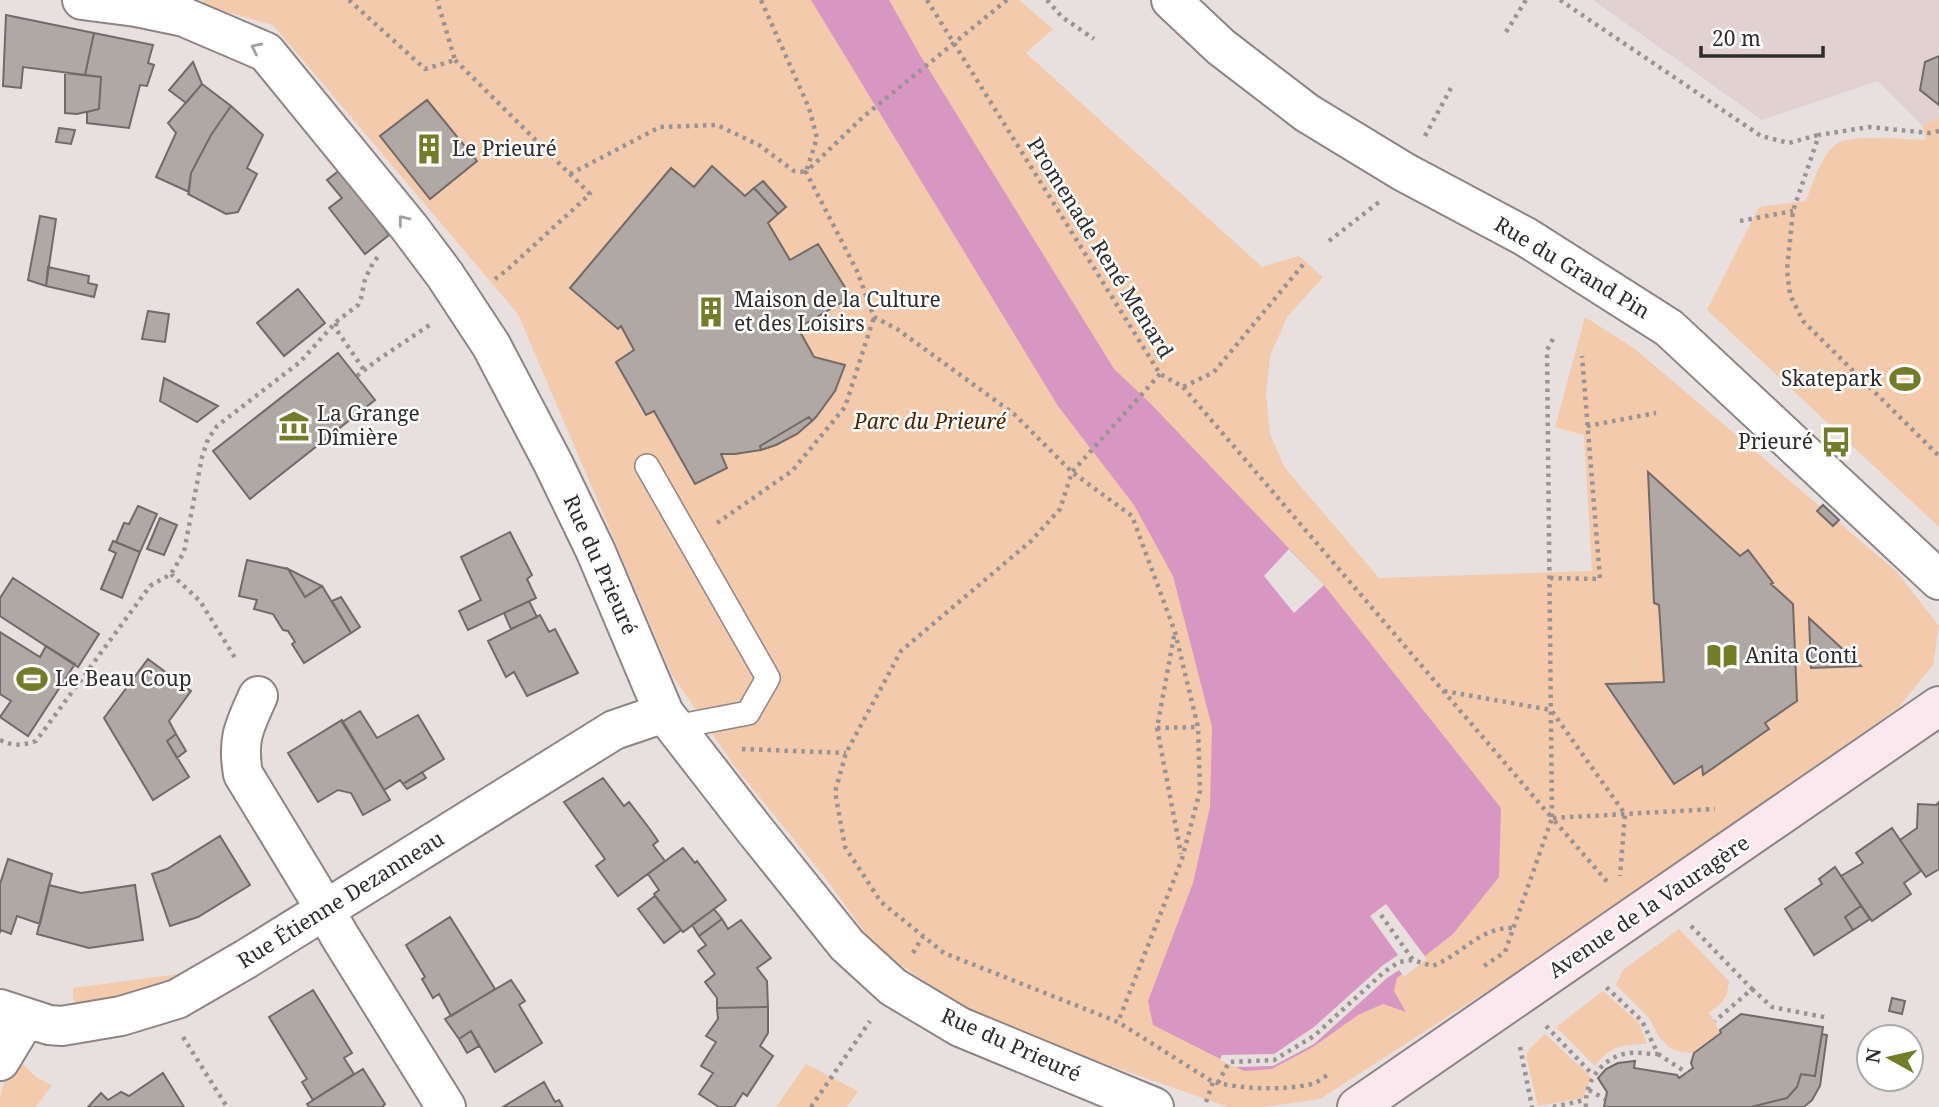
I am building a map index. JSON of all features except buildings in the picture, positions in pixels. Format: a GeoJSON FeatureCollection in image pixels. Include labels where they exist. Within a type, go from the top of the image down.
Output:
{"type":"FeatureCollection","features":[{"type":"Feature","properties":{"kind":"street","name":"Rue du Prieuré"},"geometry":{"type":"LineString","coordinates":[[82,0],[149,9],[184,17],[266,52],[408,227],[445,275],[491,345],[596,552],[670,720],[847,944],[893,986],[960,1027],[1154,1107]]}},
{"type":"Feature","properties":{"kind":"street","name":"Rue du Grand Pin"},"geometry":{"type":"LineString","coordinates":[[1171,0],[1222,47],[1307,113],[1404,172],[1526,237],[1670,328],[1939,580]]}},
{"type":"Feature","properties":{"kind":"street"},"geometry":{"type":"LineString","coordinates":[[251,683],[240,752],[243,774],[446,1107]]}},
{"type":"Feature","properties":{"kind":"street","name":"Avenue de la Vauragère"},"geometry":{"type":"LineString","coordinates":[[1357,1107],[1939,706]]}},
{"type":"Feature","properties":{"kind":"street","name":"Rue Étienne Dezanneau"},"geometry":{"type":"LineString","coordinates":[[13,1014],[49,1025],[74,1025],[121,1016],[177,999],[258,952],[614,730],[670,720]]}},
{"type":"Feature","properties":{"kind":"street"},"geometry":{"type":"LineString","coordinates":[[0,1061],[13,1014]]}},
{"type":"Feature","properties":{"kind":"lane"},"geometry":{"type":"LineString","coordinates":[[647,466],[768,678],[748,713],[670,720]]}},
{"type":"Feature","properties":{"kind":"path"},"geometry":{"type":"LineString","coordinates":[[349,0],[425,69],[456,60]]}},
{"type":"Feature","properties":{"kind":"path"},"geometry":{"type":"LineString","coordinates":[[437,0],[456,60],[590,194],[488,284]]}},
{"type":"Feature","properties":{"kind":"path"},"geometry":{"type":"LineString","coordinates":[[690,542],[792,471],[845,408],[874,317],[858,271],[806,172],[817,138],[809,108],[761,0]]}},
{"type":"Feature","properties":{"kind":"path","name":"Promenade René Menard"},"geometry":{"type":"LineString","coordinates":[[927,0],[1160,374],[1183,387],[1610,886]]}},
{"type":"Feature","properties":{"kind":"path"},"geometry":{"type":"LineString","coordinates":[[570,174],[660,127],[717,125],[759,145],[794,171],[806,172],[863,117],[1007,0]]}},
{"type":"Feature","properties":{"kind":"path"},"geometry":{"type":"LineString","coordinates":[[1047,0],[1062,17],[1094,38]]}},
{"type":"Feature","properties":{"kind":"path"},"geometry":{"type":"LineString","coordinates":[[1506,32],[1526,0]]}},
{"type":"Feature","properties":{"kind":"path"},"geometry":{"type":"LineString","coordinates":[[1560,0],[1761,136],[1789,143],[1869,127],[1929,133],[1939,131]]}},
{"type":"Feature","properties":{"kind":"path"},"geometry":{"type":"LineString","coordinates":[[1419,146],[1451,88]]}},
{"type":"Feature","properties":{"kind":"path"},"geometry":{"type":"LineString","coordinates":[[1819,135],[1793,211],[1787,270],[1790,295],[1803,321],[1939,456]]}},
{"type":"Feature","properties":{"kind":"path"},"geometry":{"type":"LineString","coordinates":[[1329,241],[1383,198]]}},
{"type":"Feature","properties":{"kind":"path"},"geometry":{"type":"LineString","coordinates":[[1740,221],[1793,211]]}},
{"type":"Feature","properties":{"kind":"path"},"geometry":{"type":"LineString","coordinates":[[0,740],[18,746],[36,741],[150,586],[171,574],[184,552],[202,457],[208,439],[217,426],[300,362],[336,322],[360,302],[365,279],[383,250]]}},
{"type":"Feature","properties":{"kind":"path"},"geometry":{"type":"LineString","coordinates":[[1183,387],[1214,372],[1307,261]]}},
{"type":"Feature","properties":{"kind":"path"},"geometry":{"type":"LineString","coordinates":[[874,317],[897,329],[1014,414],[1072,472],[1132,516],[1175,632],[1198,727],[1200,791],[1182,859],[1118,1022]]}},
{"type":"Feature","properties":{"kind":"path"},"geometry":{"type":"LineString","coordinates":[[336,322],[336,329],[364,370]]}},
{"type":"Feature","properties":{"kind":"path"},"geometry":{"type":"LineString","coordinates":[[1504,952],[1552,818],[1547,349],[1553,339]]}},
{"type":"Feature","properties":{"kind":"path"},"geometry":{"type":"LineString","coordinates":[[357,376],[407,340]]}},
{"type":"Feature","properties":{"kind":"path"},"geometry":{"type":"LineString","coordinates":[[1549,578],[1600,579],[1582,356]]}},
{"type":"Feature","properties":{"kind":"path"},"geometry":{"type":"LineString","coordinates":[[1160,374],[1072,472],[1060,509],[1031,541],[901,651],[846,753],[835,792],[845,847],[881,902],[944,953],[1118,1022],[1215,1083],[1275,1087],[1314,1084],[1335,1070]]}},
{"type":"Feature","properties":{"kind":"path"},"geometry":{"type":"LineString","coordinates":[[1587,426],[1656,414]]}},
{"type":"Feature","properties":{"kind":"path"},"geometry":{"type":"LineString","coordinates":[[171,574],[200,601],[251,683]]}},
{"type":"Feature","properties":{"kind":"path"},"geometry":{"type":"LineString","coordinates":[[1175,632],[1157,728],[1182,859]]}},
{"type":"Feature","properties":{"kind":"path"},"geometry":{"type":"LineString","coordinates":[[1443,691],[1551,710],[1625,814],[1619,882]]}},
{"type":"Feature","properties":{"kind":"path"},"geometry":{"type":"LineString","coordinates":[[1157,728],[1198,727]]}},
{"type":"Feature","properties":{"kind":"path"},"geometry":{"type":"LineString","coordinates":[[738,749],[846,753]]}},
{"type":"Feature","properties":{"kind":"path"},"geometry":{"type":"LineString","coordinates":[[1552,818],[1716,809]]}},
{"type":"Feature","properties":{"kind":"path"},"geometry":{"type":"LineString","coordinates":[[1381,915],[1413,960]]}},
{"type":"Feature","properties":{"kind":"path"},"geometry":{"type":"LineString","coordinates":[[1683,918],[1772,1007],[1829,1018]]}},
{"type":"Feature","properties":{"kind":"path"},"geometry":{"type":"LineString","coordinates":[[1206,1102],[1229,1062],[1273,1060],[1314,1036],[1384,972],[1399,962],[1413,960],[1432,967],[1486,932],[1513,928]]}},
{"type":"Feature","properties":{"kind":"path"},"geometry":{"type":"LineString","coordinates":[[1470,976],[1516,946]]}},
{"type":"Feature","properties":{"kind":"path"},"geometry":{"type":"LineString","coordinates":[[1605,986],[1642,1021],[1658,1054],[1687,1073]]}},
{"type":"Feature","properties":{"kind":"path"},"geometry":{"type":"LineString","coordinates":[[1716,1021],[1752,989]]}},
{"type":"Feature","properties":{"kind":"path"},"geometry":{"type":"LineString","coordinates":[[811,1107],[877,1011]]}},
{"type":"Feature","properties":{"kind":"path"},"geometry":{"type":"LineString","coordinates":[[1546,1027],[1593,1075]]}},
{"type":"Feature","properties":{"kind":"path"},"geometry":{"type":"LineString","coordinates":[[182,1036],[227,1107]]}},
{"type":"Feature","properties":{"kind":"path"},"geometry":{"type":"LineString","coordinates":[[1520,1047],[1532,1107]]}},
{"type":"Feature","properties":{"kind":"path"},"geometry":{"type":"LineString","coordinates":[[1586,1107],[1585,1100],[1593,1075],[1611,1059],[1628,1053],[1658,1054]]}},
{"type":"Feature","properties":{"kind":"path"},"geometry":{"type":"LineString","coordinates":[[1589,1090],[1605,1099]]}},
{"type":"Feature","properties":{"kind":"path"},"geometry":{"type":"LineString","coordinates":[[1553,1107],[1585,1100]]}},
{"type":"Feature","properties":{"kind":"shaded area"},"geometry":{"type":"Polygon","coordinates":[[[811,0],[889,0],[920,55],[1114,369],[1324,585],[1501,808],[1499,877],[1453,934],[1397,978],[1394,991],[1406,1012],[1383,1004],[1358,1015],[1313,1047],[1272,1069],[1244,1071],[1153,1025],[1148,1001],[1193,883],[1210,807],[1212,727],[1173,576],[1134,505],[1058,406],[811,0]]]}},
{"type":"Feature","properties":{"kind":"shaded area"},"geometry":{"type":"Polygon","coordinates":[[[1593,0],[1939,0],[1939,118],[1922,125],[1878,81],[1762,120],[1593,0]]]}},
{"type":"Feature","properties":{"kind":"green space","name":"Parc du Prieuré"},"geometry":{"type":"Polygon","coordinates":[[[204,0],[1019,0],[1053,29],[1026,53],[1262,267],[1299,256],[1323,277],[1287,317],[1270,356],[1266,394],[1270,434],[1285,468],[1379,578],[1592,571],[1584,435],[1555,427],[1585,317],[1635,349],[1896,571],[1939,626],[1933,665],[1898,708],[1551,950],[1320,1099],[1264,1107],[1228,1107],[986,1022],[877,949],[826,879],[735,767],[672,675],[518,314],[273,25],[202,5],[204,0]]]}},
{"type":"Feature","properties":{"kind":"green space"},"geometry":{"type":"Polygon","coordinates":[[[1939,118],[1939,527],[1707,310],[1759,207],[1806,201],[1822,161],[1838,143],[1868,138],[1926,140],[1922,125],[1939,118]]]}},
{"type":"Feature","properties":{"kind":"green space"},"geometry":{"type":"Polygon","coordinates":[[[1679,929],[1729,981],[1723,1000],[1709,1013],[1721,1033],[1694,1053],[1670,1048],[1659,1037],[1649,1018],[1616,985],[1623,970],[1679,929]]]}},
{"type":"Feature","properties":{"kind":"green space"},"geometry":{"type":"Polygon","coordinates":[[[186,973],[185,978],[141,995],[78,1005],[73,999],[73,988],[186,973]]]}},
{"type":"Feature","properties":{"kind":"green space"},"geometry":{"type":"Polygon","coordinates":[[[1603,991],[1639,1023],[1647,1044],[1618,1047],[1606,1054],[1595,1066],[1556,1027],[1603,991]]]}},
{"type":"Feature","properties":{"kind":"green space"},"geometry":{"type":"Polygon","coordinates":[[[1545,1034],[1591,1077],[1583,1098],[1538,1106],[1526,1056],[1530,1048],[1545,1034]]]}},
{"type":"Feature","properties":{"kind":"green space"},"geometry":{"type":"Polygon","coordinates":[[[23,1064],[37,1078],[52,1085],[36,1107],[0,1107],[5,1082],[23,1064]]]}},
{"type":"Feature","properties":{"kind":"green space"},"geometry":{"type":"Polygon","coordinates":[[[806,1064],[858,1091],[847,1107],[776,1107],[806,1064]]]}},
{"type":"Feature","properties":{"kind":"pier"},"geometry":{"type":"Polygon","coordinates":[[[1289,549],[1324,585],[1294,613],[1264,576],[1289,549]]]}},
{"type":"Feature","properties":{"kind":"pier"},"geometry":{"type":"Polygon","coordinates":[[[1386,904],[1427,959],[1404,977],[1399,970],[1387,978],[1314,1044],[1273,1066],[1235,1067],[1220,1060],[1222,1055],[1274,1054],[1314,1027],[1398,955],[1370,916],[1386,904]]]}},
{"type":"Feature","properties":{"kind":"place","name":"Le Prieuré"},"geometry":{"type":"Point","coordinates":[429,149]}},
{"type":"Feature","properties":{"kind":"place","name":"Maison de la Culture et des Loisirs"},"geometry":{"type":"Point","coordinates":[711,312]}},
{"type":"Feature","properties":{"kind":"place","name":"Skatepark"},"geometry":{"type":"Point","coordinates":[1905,379]}},
{"type":"Feature","properties":{"kind":"place","name":"La Grange Dîmière"},"geometry":{"type":"Point","coordinates":[294,426]}},
{"type":"Feature","properties":{"kind":"place","name":"Prieuré"},"geometry":{"type":"Point","coordinates":[1836,442]}},
{"type":"Feature","properties":{"kind":"place","name":"Anita Conti"},"geometry":{"type":"Point","coordinates":[1722,656]}},
{"type":"Feature","properties":{"kind":"place","name":"Le Beau Coup"},"geometry":{"type":"Point","coordinates":[32,679]}}]}
